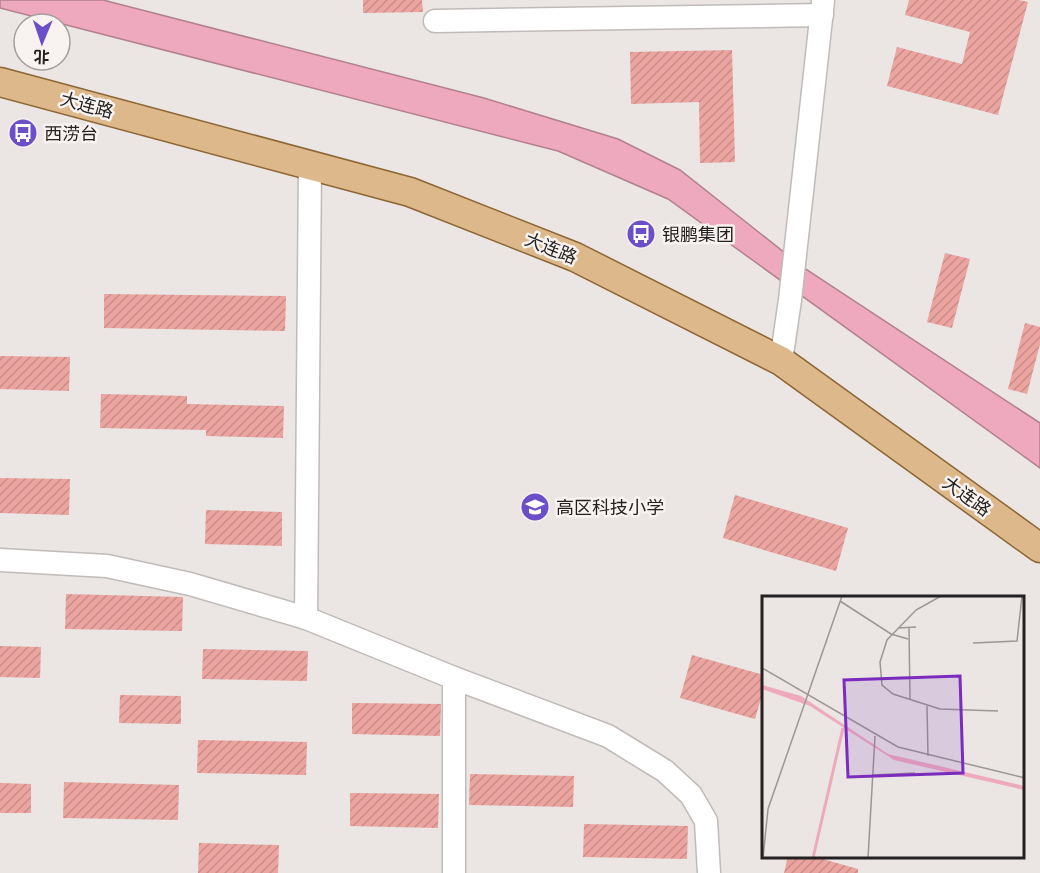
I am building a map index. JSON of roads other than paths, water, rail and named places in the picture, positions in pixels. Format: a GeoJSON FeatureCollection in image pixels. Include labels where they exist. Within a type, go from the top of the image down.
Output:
{"type":"FeatureCollection","features":[{"type":"Feature","properties":{"kind":"main road","name":"大连路"},"geometry":{"type":"LineString","coordinates":[[0,82],[410,192],[575,257],[781,361],[1040,548]]}},
{"type":"Feature","properties":{"kind":"street"},"geometry":{"type":"LineString","coordinates":[[435,21],[823,7],[796,251],[781,361]]}},
{"type":"Feature","properties":{"kind":"street"},"geometry":{"type":"LineString","coordinates":[[306,618],[310,165]]}},
{"type":"Feature","properties":{"kind":"street"},"geometry":{"type":"LineString","coordinates":[[0,560],[107,566],[190,584],[306,618],[454,678],[608,736],[665,771],[691,795],[706,821],[709,873]]}},
{"type":"Feature","properties":{"kind":"street"},"geometry":{"type":"LineString","coordinates":[[454,678],[454,873]]}},
{"type":"Feature","properties":{"kind":"place","name":"西涝台"},"geometry":{"type":"Point","coordinates":[23,133]}},
{"type":"Feature","properties":{"kind":"place","name":"银鹏集团"},"geometry":{"type":"Point","coordinates":[641,234]}},
{"type":"Feature","properties":{"kind":"place","name":"高区科技小学"},"geometry":{"type":"Point","coordinates":[535,507]}}]}
